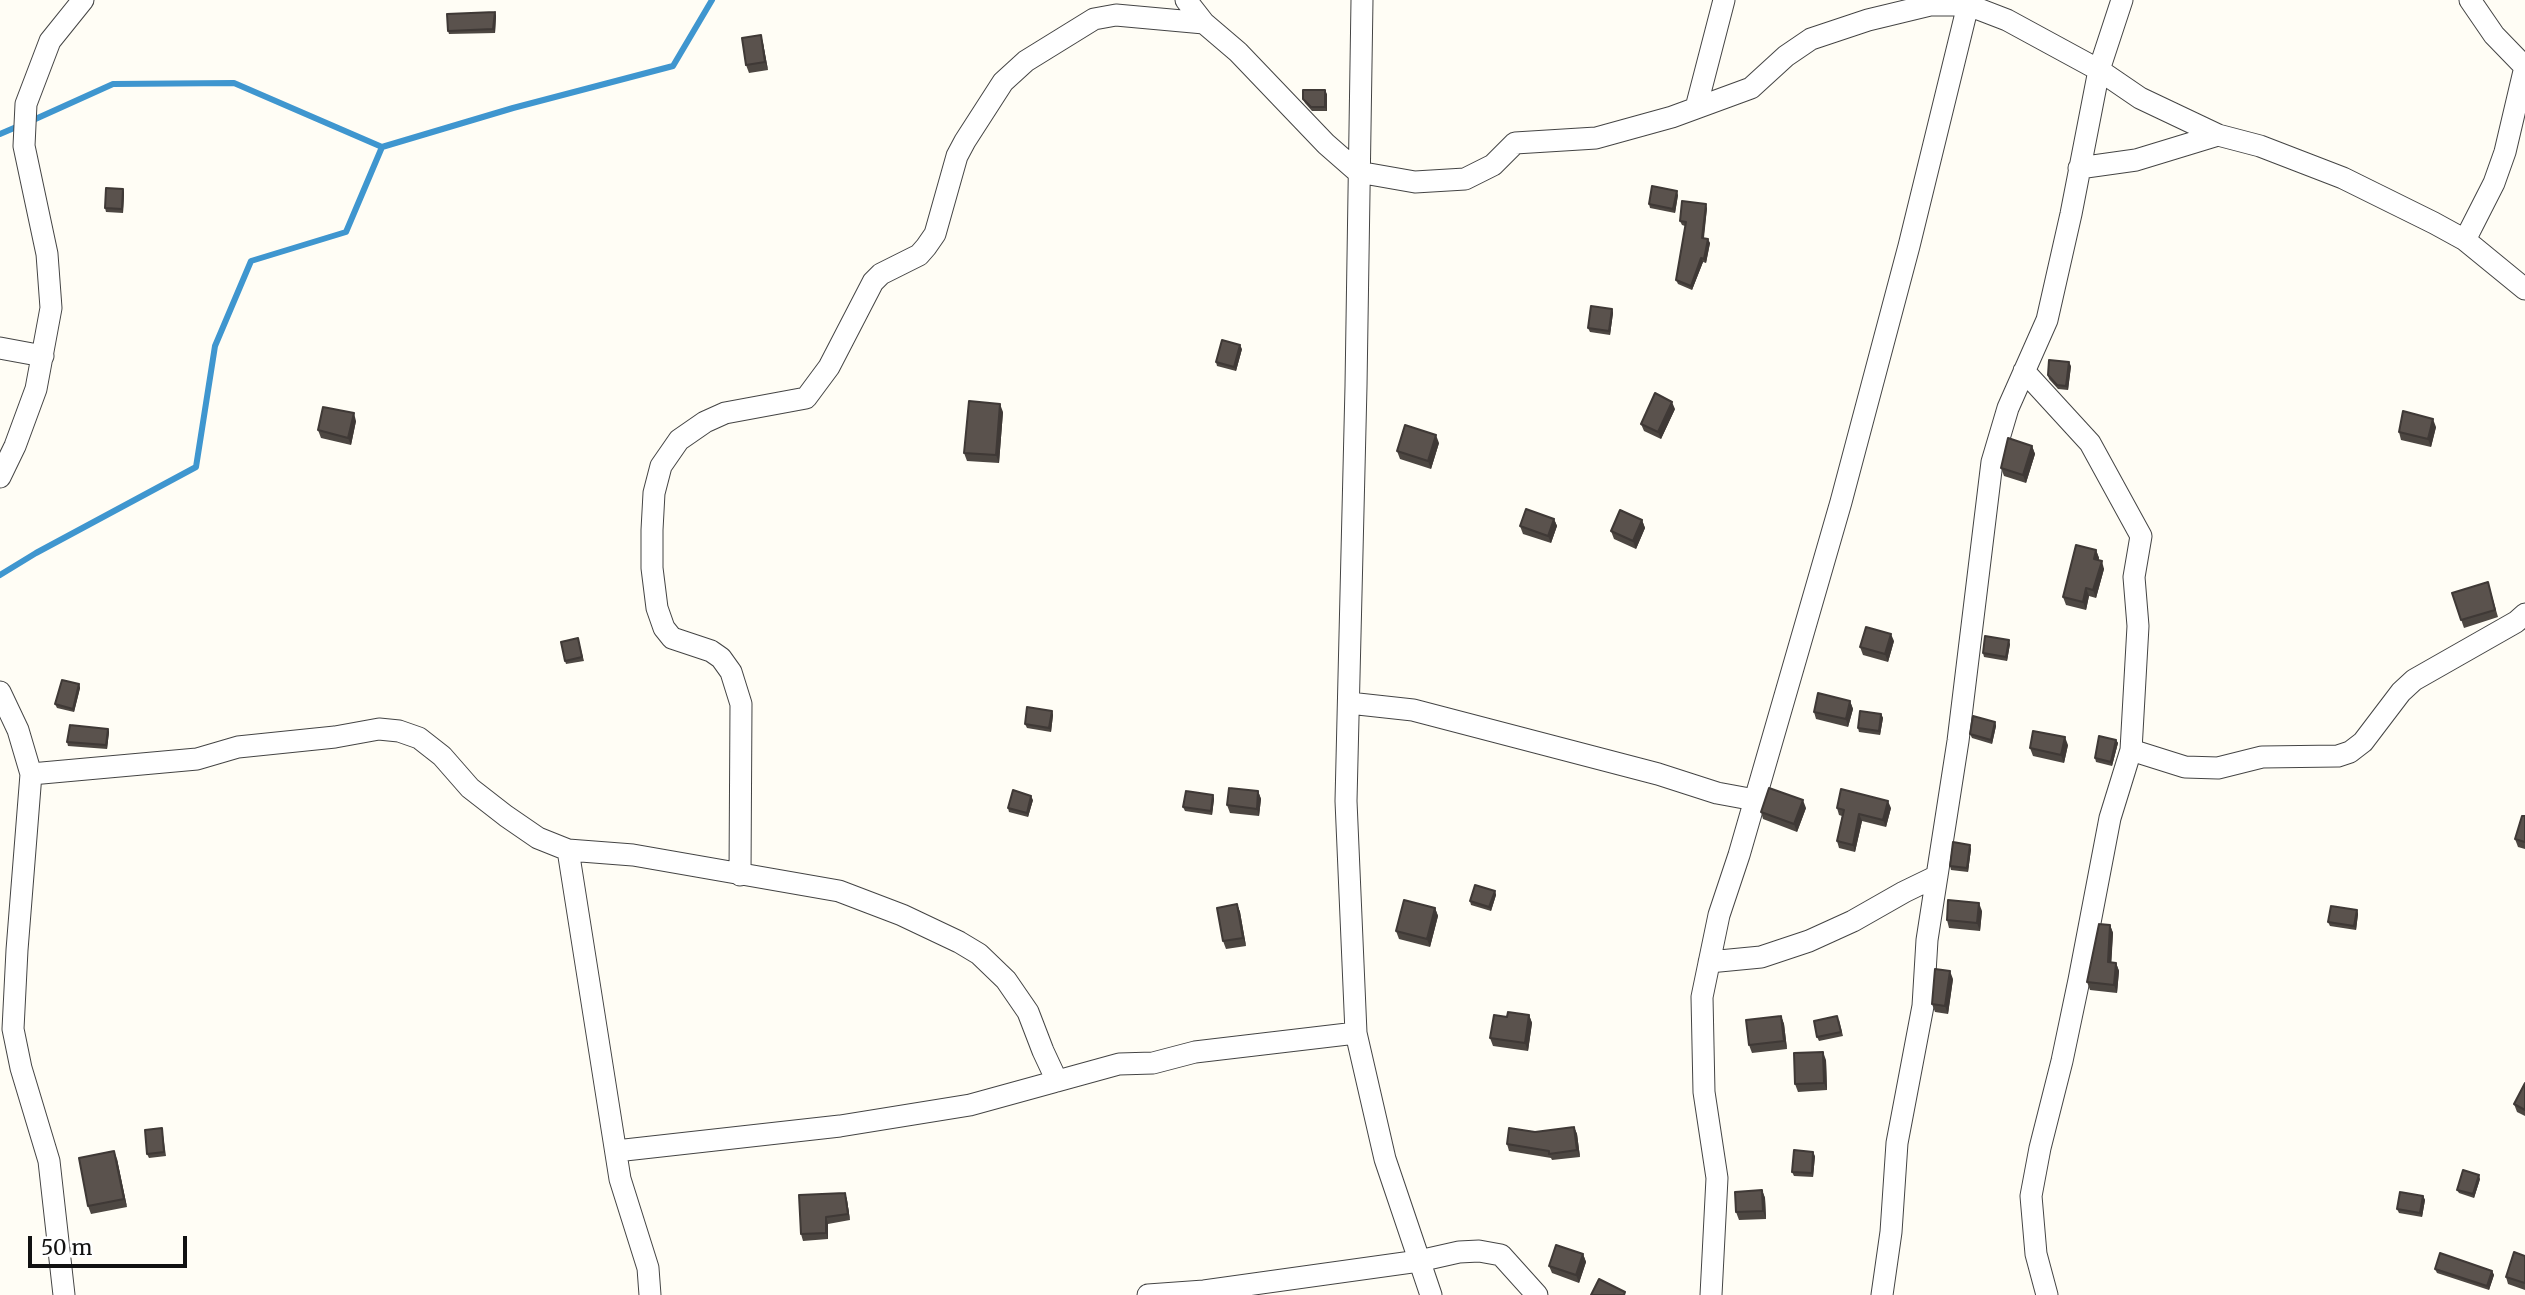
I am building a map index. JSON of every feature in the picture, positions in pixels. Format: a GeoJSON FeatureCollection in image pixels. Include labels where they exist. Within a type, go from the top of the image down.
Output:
{"type":"FeatureCollection","features":[{"type":"Feature","properties":{"kind":"street"},"geometry":{"type":"LineString","coordinates":[[0,477],[15,446],[36,389],[51,308],[47,254],[24,146],[26,104],[50,41],[83,0]]}},
{"type":"Feature","properties":{"kind":"street"},"geometry":{"type":"LineString","coordinates":[[1186,0],[1204,23],[1238,52],[1326,144],[1358,172],[1415,182],[1465,179],[1493,165],[1514,143],[1597,138],[1672,117],[1751,88],[1786,55],[1811,39],[1868,20],[1930,5],[1968,5],[2007,20],[2099,70],[2140,98],[2218,135],[2260,146],[2343,178],[2465,240],[2525,289]]}},
{"type":"Feature","properties":{"kind":"street"},"geometry":{"type":"LineString","coordinates":[[1362,0],[1346,801],[1356,1033],[1385,1159],[1431,1295]]}},
{"type":"Feature","properties":{"kind":"street"},"geometry":{"type":"LineString","coordinates":[[1696,108],[1724,0]]}},
{"type":"Feature","properties":{"kind":"street"},"geometry":{"type":"LineString","coordinates":[[1882,1295],[1891,1232],[1897,1143],[1923,1006],[1927,940],[1958,741],[1992,462],[2008,408],[2047,320],[2099,70],[2122,0]]}},
{"type":"Feature","properties":{"kind":"street"},"geometry":{"type":"LineString","coordinates":[[2465,240],[2494,183],[2505,152],[2522,90],[2525,67],[2494,35],[2470,0]]}},
{"type":"Feature","properties":{"kind":"street"},"geometry":{"type":"LineString","coordinates":[[1711,1295],[1717,1178],[1704,1093],[1702,997],[1719,915],[1755,800],[1906,260],[1968,5]]}},
{"type":"Feature","properties":{"kind":"street"},"geometry":{"type":"LineString","coordinates":[[740,875],[741,704],[731,672],[721,658],[711,651],[672,638],[664,628],[657,608],[652,568],[653,493],[661,466],[679,440],[705,422],[725,413],[806,398],[829,368],[873,282],[881,274],[919,255],[935,234],[957,156],[1003,82],[1026,61],[1094,19],[1116,15],[1204,23]]}},
{"type":"Feature","properties":{"kind":"street"},"geometry":{"type":"LineString","coordinates":[[2079,168],[2136,160],[2218,135]]}},
{"type":"Feature","properties":{"kind":"street"},"geometry":{"type":"LineString","coordinates":[[0,348],[43,356]]}},
{"type":"Feature","properties":{"kind":"street"},"geometry":{"type":"LineString","coordinates":[[2024,371],[2090,443],[2141,536],[2134,577],[2138,626],[2131,750],[2110,818],[2073,1007],[2031,1196],[2036,1254],[2048,1295]]}},
{"type":"Feature","properties":{"kind":"street"},"geometry":{"type":"LineString","coordinates":[[2131,750],[2185,767],[2218,768],[2262,757],[2338,756],[2350,752],[2363,742],[2401,692],[2414,680],[2516,622],[2525,614]]}},
{"type":"Feature","properties":{"kind":"street"},"geometry":{"type":"LineString","coordinates":[[0,692],[18,730],[31,774],[13,1029],[21,1068],[49,1161],[64,1295]]}},
{"type":"Feature","properties":{"kind":"street"},"geometry":{"type":"LineString","coordinates":[[1349,704],[1413,710],[1658,774],[1717,793],[1755,800]]}},
{"type":"Feature","properties":{"kind":"street"},"geometry":{"type":"LineString","coordinates":[[31,774],[197,759],[237,747],[335,737],[379,729],[400,732],[419,738],[442,756],[470,788],[506,816],[538,838],[568,850],[632,855],[839,891],[902,915],[959,942],[979,954],[1006,981],[1028,1012],[1057,1081]]}},
{"type":"Feature","properties":{"kind":"street"},"geometry":{"type":"LineString","coordinates":[[568,850],[620,1179],[648,1268],[650,1295]]}},
{"type":"Feature","properties":{"kind":"street"},"geometry":{"type":"LineString","coordinates":[[1709,962],[1761,957],[1809,941],[1937,876]]}},
{"type":"Feature","properties":{"kind":"street"},"geometry":{"type":"LineString","coordinates":[[616,1152],[841,1126],[970,1105],[1119,1064],[1153,1063],[1195,1052],[1356,1033]]}},
{"type":"Feature","properties":{"kind":"street"},"geometry":{"type":"LineString","coordinates":[[1148,1295],[1204,1291],[1479,1251],[1501,1255],[1537,1295]]}},
{"type":"Feature","properties":{"kind":"building"},"geometry":{"type":"Polygon","coordinates":[[[495,12],[493,29],[448,31],[447,14],[495,12]]]}},
{"type":"Feature","properties":{"kind":"building"},"geometry":{"type":"Polygon","coordinates":[[[761,35],[765,62],[746,65],[742,38],[761,35]]]}},
{"type":"Feature","properties":{"kind":"building"},"geometry":{"type":"Polygon","coordinates":[[[1303,90],[1325,90],[1325,107],[1311,107],[1303,99],[1303,90]]]}},
{"type":"Feature","properties":{"kind":"building"},"geometry":{"type":"Polygon","coordinates":[[[1652,186],[1677,191],[1673,209],[1649,204],[1652,186]]]}},
{"type":"Feature","properties":{"kind":"building"},"geometry":{"type":"Polygon","coordinates":[[[106,188],[123,189],[122,209],[105,208],[106,188]]]}},
{"type":"Feature","properties":{"kind":"building"},"geometry":{"type":"Polygon","coordinates":[[[1682,201],[1706,204],[1702,238],[1708,239],[1704,259],[1701,258],[1691,286],[1676,280],[1686,222],[1680,221],[1682,201]]]}},
{"type":"Feature","properties":{"kind":"building"},"geometry":{"type":"Polygon","coordinates":[[[1591,306],[1612,309],[1609,331],[1588,328],[1591,306]]]}},
{"type":"Feature","properties":{"kind":"building"},"geometry":{"type":"Polygon","coordinates":[[[1222,340],[1240,345],[1234,367],[1216,362],[1222,340]]]}},
{"type":"Feature","properties":{"kind":"building"},"geometry":{"type":"Polygon","coordinates":[[[2049,360],[2069,362],[2066,386],[2057,385],[2048,375],[2049,360]]]}},
{"type":"Feature","properties":{"kind":"building"},"geometry":{"type":"Polygon","coordinates":[[[1655,393],[1672,402],[1658,432],[1641,424],[1655,393]]]}},
{"type":"Feature","properties":{"kind":"building"},"geometry":{"type":"Polygon","coordinates":[[[969,401],[1000,404],[996,455],[964,453],[969,401]]]}},
{"type":"Feature","properties":{"kind":"building"},"geometry":{"type":"Polygon","coordinates":[[[323,407],[354,413],[348,438],[318,430],[323,407]]]}},
{"type":"Feature","properties":{"kind":"building"},"geometry":{"type":"Polygon","coordinates":[[[2403,411],[2433,419],[2428,439],[2399,432],[2403,411]]]}},
{"type":"Feature","properties":{"kind":"building"},"geometry":{"type":"Polygon","coordinates":[[[1405,425],[1436,435],[1428,461],[1397,451],[1405,425]]]}},
{"type":"Feature","properties":{"kind":"building"},"geometry":{"type":"Polygon","coordinates":[[[2008,438],[2032,446],[2023,475],[2001,468],[2008,438]]]}},
{"type":"Feature","properties":{"kind":"building"},"geometry":{"type":"Polygon","coordinates":[[[1526,509],[1554,519],[1548,536],[1520,526],[1526,509]]]}},
{"type":"Feature","properties":{"kind":"building"},"geometry":{"type":"Polygon","coordinates":[[[1620,510],[1642,520],[1633,541],[1611,531],[1620,510]]]}},
{"type":"Feature","properties":{"kind":"building"},"geometry":{"type":"Polygon","coordinates":[[[2076,545],[2096,550],[2094,559],[2102,561],[2093,590],[2086,588],[2083,602],[2063,597],[2076,545]]]}},
{"type":"Feature","properties":{"kind":"building"},"geometry":{"type":"Polygon","coordinates":[[[2488,582],[2495,610],[2461,620],[2452,593],[2488,582]]]}},
{"type":"Feature","properties":{"kind":"building"},"geometry":{"type":"Polygon","coordinates":[[[1866,627],[1891,634],[1885,654],[1860,647],[1866,627]]]}},
{"type":"Feature","properties":{"kind":"building"},"geometry":{"type":"Polygon","coordinates":[[[1985,636],[2009,640],[2006,657],[1983,653],[1985,636]]]}},
{"type":"Feature","properties":{"kind":"building"},"geometry":{"type":"Polygon","coordinates":[[[578,638],[582,657],[565,661],[561,642],[578,638]]]}},
{"type":"Feature","properties":{"kind":"building"},"geometry":{"type":"Polygon","coordinates":[[[62,680],[79,684],[73,709],[55,704],[62,680]]]}},
{"type":"Feature","properties":{"kind":"building"},"geometry":{"type":"Polygon","coordinates":[[[1818,693],[1850,701],[1846,719],[1814,712],[1818,693]]]}},
{"type":"Feature","properties":{"kind":"building"},"geometry":{"type":"Polygon","coordinates":[[[1027,707],[1052,711],[1049,728],[1025,724],[1027,707]]]}},
{"type":"Feature","properties":{"kind":"building"},"geometry":{"type":"Polygon","coordinates":[[[1860,711],[1881,714],[1879,731],[1858,728],[1860,711]]]}},
{"type":"Feature","properties":{"kind":"building"},"geometry":{"type":"Polygon","coordinates":[[[1973,716],[1995,722],[1991,740],[1970,734],[1973,716]]]}},
{"type":"Feature","properties":{"kind":"building"},"geometry":{"type":"Polygon","coordinates":[[[70,725],[108,729],[106,745],[67,742],[70,725]]]}},
{"type":"Feature","properties":{"kind":"building"},"geometry":{"type":"Polygon","coordinates":[[[2033,731],[2065,737],[2061,755],[2030,748],[2033,731]]]}},
{"type":"Feature","properties":{"kind":"building"},"geometry":{"type":"Polygon","coordinates":[[[2099,736],[2116,740],[2111,762],[2095,758],[2099,736]]]}},
{"type":"Feature","properties":{"kind":"building"},"geometry":{"type":"Polygon","coordinates":[[[1229,788],[1258,791],[1257,809],[1227,805],[1229,788]]]}},
{"type":"Feature","properties":{"kind":"building"},"geometry":{"type":"Polygon","coordinates":[[[1769,788],[1803,800],[1794,824],[1761,812],[1769,788]]]}},
{"type":"Feature","properties":{"kind":"building"},"geometry":{"type":"Polygon","coordinates":[[[1841,789],[1888,801],[1883,820],[1859,814],[1853,845],[1837,841],[1844,810],[1837,808],[1841,789]]]}},
{"type":"Feature","properties":{"kind":"building"},"geometry":{"type":"Polygon","coordinates":[[[1013,790],[1031,796],[1027,813],[1008,808],[1013,790]]]}},
{"type":"Feature","properties":{"kind":"building"},"geometry":{"type":"Polygon","coordinates":[[[1186,791],[1213,795],[1211,811],[1183,807],[1186,791]]]}},
{"type":"Feature","properties":{"kind":"building"},"geometry":{"type":"Polygon","coordinates":[[[2522,816],[2525,816],[2525,842],[2515,839],[2522,816]]]}},
{"type":"Feature","properties":{"kind":"building"},"geometry":{"type":"Polygon","coordinates":[[[1953,842],[1970,845],[1967,868],[1950,866],[1953,842]]]}},
{"type":"Feature","properties":{"kind":"building"},"geometry":{"type":"Polygon","coordinates":[[[1475,885],[1495,891],[1489,907],[1470,901],[1475,885]]]}},
{"type":"Feature","properties":{"kind":"building"},"geometry":{"type":"Polygon","coordinates":[[[1404,900],[1435,908],[1427,939],[1396,931],[1404,900]]]}},
{"type":"Feature","properties":{"kind":"building"},"geometry":{"type":"Polygon","coordinates":[[[1948,900],[1979,903],[1977,923],[1947,920],[1948,900]]]}},
{"type":"Feature","properties":{"kind":"building"},"geometry":{"type":"Polygon","coordinates":[[[1237,904],[1243,938],[1223,941],[1217,908],[1237,904]]]}},
{"type":"Feature","properties":{"kind":"building"},"geometry":{"type":"Polygon","coordinates":[[[2331,906],[2357,910],[2354,926],[2328,922],[2331,906]]]}},
{"type":"Feature","properties":{"kind":"building"},"geometry":{"type":"Polygon","coordinates":[[[2099,924],[2110,925],[2108,962],[2116,963],[2114,985],[2087,982],[2099,924]]]}},
{"type":"Feature","properties":{"kind":"building"},"geometry":{"type":"Polygon","coordinates":[[[1935,969],[1950,971],[1945,1006],[1932,1004],[1935,969]]]}},
{"type":"Feature","properties":{"kind":"building"},"geometry":{"type":"Polygon","coordinates":[[[1508,1012],[1529,1015],[1525,1043],[1490,1038],[1494,1015],[1507,1017],[1508,1012]]]}},
{"type":"Feature","properties":{"kind":"building"},"geometry":{"type":"Polygon","coordinates":[[[1781,1016],[1784,1041],[1749,1045],[1746,1020],[1781,1016]]]}},
{"type":"Feature","properties":{"kind":"building"},"geometry":{"type":"Polygon","coordinates":[[[1837,1016],[1841,1032],[1817,1037],[1814,1021],[1837,1016]]]}},
{"type":"Feature","properties":{"kind":"building"},"geometry":{"type":"Polygon","coordinates":[[[1823,1052],[1824,1083],[1795,1084],[1794,1053],[1823,1052]]]}},
{"type":"Feature","properties":{"kind":"building"},"geometry":{"type":"Polygon","coordinates":[[[2525,1083],[2525,1110],[2514,1104],[2525,1083]]]}},
{"type":"Feature","properties":{"kind":"building"},"geometry":{"type":"Polygon","coordinates":[[[1574,1127],[1577,1150],[1549,1154],[1549,1151],[1507,1144],[1509,1128],[1535,1132],[1574,1127]]]}},
{"type":"Feature","properties":{"kind":"building"},"geometry":{"type":"Polygon","coordinates":[[[162,1128],[164,1152],[147,1154],[145,1130],[162,1128]]]}},
{"type":"Feature","properties":{"kind":"building"},"geometry":{"type":"Polygon","coordinates":[[[1794,1150],[1813,1152],[1812,1173],[1792,1172],[1794,1150]]]}},
{"type":"Feature","properties":{"kind":"building"},"geometry":{"type":"Polygon","coordinates":[[[114,1151],[124,1199],[88,1206],[79,1158],[114,1151]]]}},
{"type":"Feature","properties":{"kind":"building"},"geometry":{"type":"Polygon","coordinates":[[[2463,1170],[2479,1175],[2473,1194],[2457,1190],[2463,1170]]]}},
{"type":"Feature","properties":{"kind":"building"},"geometry":{"type":"Polygon","coordinates":[[[1762,1190],[1763,1211],[1736,1212],[1735,1192],[1762,1190]]]}},
{"type":"Feature","properties":{"kind":"building"},"geometry":{"type":"Polygon","coordinates":[[[2400,1192],[2423,1196],[2420,1213],[2397,1209],[2400,1192]]]}},
{"type":"Feature","properties":{"kind":"building"},"geometry":{"type":"Polygon","coordinates":[[[845,1193],[848,1214],[826,1217],[826,1233],[801,1234],[799,1195],[845,1193]]]}},
{"type":"Feature","properties":{"kind":"building"},"geometry":{"type":"Polygon","coordinates":[[[1556,1245],[1583,1254],[1576,1275],[1549,1266],[1556,1245]]]}},
{"type":"Feature","properties":{"kind":"building"},"geometry":{"type":"Polygon","coordinates":[[[2514,1252],[2525,1256],[2525,1283],[2506,1277],[2514,1252]]]}},
{"type":"Feature","properties":{"kind":"building"},"geometry":{"type":"Polygon","coordinates":[[[2440,1253],[2492,1271],[2487,1286],[2435,1269],[2440,1253]]]}},
{"type":"Feature","properties":{"kind":"building"},"geometry":{"type":"Polygon","coordinates":[[[1599,1279],[1625,1292],[1624,1295],[1591,1295],[1599,1279]]]}},
{"type":"Feature","properties":{"kind":"waterway"},"geometry":{"type":"LineString","coordinates":[[31,121],[113,84],[234,83],[382,147],[513,108],[673,66],[712,0]]}},
{"type":"Feature","properties":{"kind":"waterway"},"geometry":{"type":"LineString","coordinates":[[0,134],[21,125]]}},
{"type":"Feature","properties":{"kind":"waterway"},"geometry":{"type":"LineString","coordinates":[[0,575],[196,467],[215,346],[251,261],[346,232],[382,147]]}}]}
